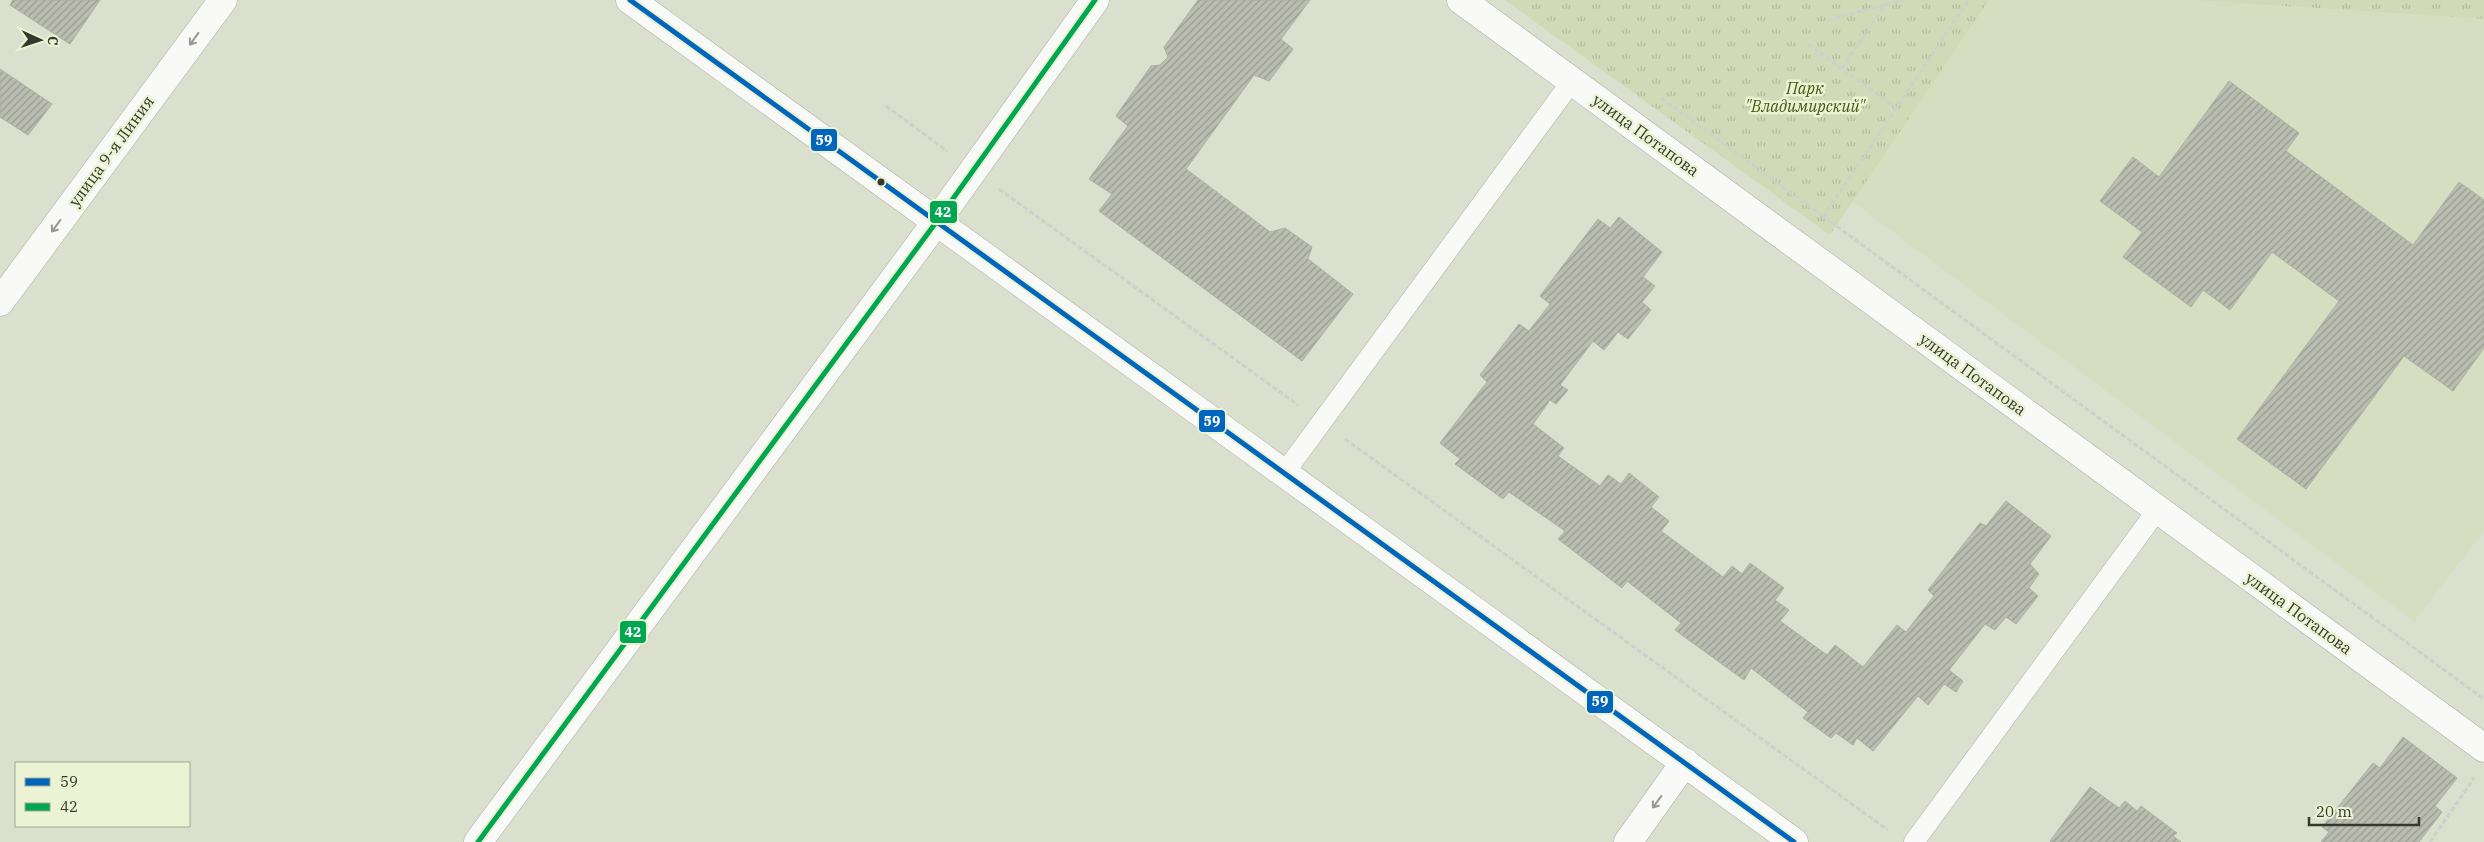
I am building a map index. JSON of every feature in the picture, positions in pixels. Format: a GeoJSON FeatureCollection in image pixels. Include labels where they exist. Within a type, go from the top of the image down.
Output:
{"type":"FeatureCollection","features":[{"type":"Feature","properties":{"kind":"street","name":"улица 9-я Линия"},"geometry":{"type":"LineString","coordinates":[[0,302],[222,0]]}},
{"type":"Feature","properties":{"kind":"street"},"geometry":{"type":"LineString","coordinates":[[630,0],[1794,842]]}},
{"type":"Feature","properties":{"kind":"street"},"geometry":{"type":"LineString","coordinates":[[478,842],[937,221],[1095,0]]}},
{"type":"Feature","properties":{"kind":"street","name":"улица Потапова"},"geometry":{"type":"LineString","coordinates":[[1461,0],[2484,748]]}},
{"type":"Feature","properties":{"kind":"street"},"geometry":{"type":"LineString","coordinates":[[1628,842],[1685,762]]}},
{"type":"Feature","properties":{"kind":"lane"},"geometry":{"type":"LineString","coordinates":[[1285,472],[1572,81]]}},
{"type":"Feature","properties":{"kind":"lane"},"geometry":{"type":"LineString","coordinates":[[1914,842],[2158,509]]}},
{"type":"Feature","properties":{"kind":"path"},"geometry":{"type":"LineString","coordinates":[[1842,68],[1889,0]]}},
{"type":"Feature","properties":{"kind":"path"},"geometry":{"type":"LineString","coordinates":[[1828,20],[1903,0]]}},
{"type":"Feature","properties":{"kind":"path"},"geometry":{"type":"LineString","coordinates":[[1823,217],[1969,0]]}},
{"type":"Feature","properties":{"kind":"path"},"geometry":{"type":"LineString","coordinates":[[1808,44],[1896,108]]}},
{"type":"Feature","properties":{"kind":"path"},"geometry":{"type":"LineString","coordinates":[[1661,98],[2484,699]]}},
{"type":"Feature","properties":{"kind":"path"},"geometry":{"type":"LineString","coordinates":[[886,106],[1321,422],[1890,830]]}},
{"type":"Feature","properties":{"kind":"path"},"geometry":{"type":"LineString","coordinates":[[2430,842],[2476,775]]}},
{"type":"Feature","properties":{"kind":"shaded area"},"geometry":{"type":"Polygon","coordinates":[[[1989,0],[2194,0],[2484,19],[2484,531],[2414,621],[1852,201],[1989,0]]]}},
{"type":"Feature","properties":{"kind":"green space","name":"Парк \"Владимирский\""},"geometry":{"type":"Polygon","coordinates":[[[1505,0],[1989,0],[1830,235],[1505,0]]]}},
{"type":"Feature","properties":{"kind":"green space"},"geometry":{"type":"Polygon","coordinates":[[[2194,0],[2484,0],[2484,19],[2194,0]]]}},
{"type":"Feature","properties":{"kind":"building"},"geometry":{"type":"Polygon","coordinates":[[[13,0],[100,0],[70,44],[10,5],[13,0]]]}},
{"type":"Feature","properties":{"kind":"building"},"geometry":{"type":"Polygon","coordinates":[[[1198,0],[1310,0],[1281,39],[1293,49],[1269,81],[1254,75],[1186,169],[1270,232],[1285,228],[1312,247],[1308,259],[1353,294],[1302,361],[1099,211],[1112,194],[1089,179],[1128,126],[1116,116],[1151,66],[1160,65],[1168,57],[1164,47],[1198,0]]]}},
{"type":"Feature","properties":{"kind":"building"},"geometry":{"type":"Polygon","coordinates":[[[0,69],[52,104],[28,135],[0,117],[0,69]]]}},
{"type":"Feature","properties":{"kind":"building"},"geometry":{"type":"Polygon","coordinates":[[[2229,81],[2299,133],[2286,151],[2413,245],[2459,182],[2484,200],[2484,348],[2453,391],[2404,356],[2306,489],[2237,439],[2339,301],[2272,252],[2230,310],[2203,290],[2191,307],[2123,257],[2142,232],[2100,201],[2133,157],[2159,177],[2229,81]]]}},
{"type":"Feature","properties":{"kind":"building"},"geometry":{"type":"Polygon","coordinates":[[[1619,217],[1662,252],[1643,277],[1655,286],[1642,302],[1651,310],[1628,339],[1618,332],[1604,350],[1593,341],[1560,385],[1568,390],[1556,404],[1550,400],[1533,424],[1564,448],[1558,456],[1600,486],[1608,475],[1621,484],[1629,473],[1659,497],[1651,507],[1669,521],[1661,531],[1723,577],[1732,566],[1742,574],[1750,563],[1784,588],[1775,600],[1789,610],[1780,621],[1827,655],[1835,645],[1863,667],[1897,625],[1906,632],[1934,596],[1928,590],[1980,523],[1986,526],[2006,501],[2051,536],[2030,564],[2039,574],[2029,588],[2038,596],[2016,624],[2006,617],[1995,630],[1985,624],[1949,670],[1963,681],[1956,692],[1944,684],[1928,705],[1918,696],[1873,751],[1857,738],[1853,745],[1836,733],[1831,738],[1803,718],[1808,712],[1751,668],[1744,680],[1675,630],[1681,623],[1627,581],[1622,588],[1558,539],[1565,531],[1509,492],[1503,499],[1455,464],[1460,459],[1440,443],[1487,382],[1480,375],[1519,324],[1529,331],[1550,304],[1540,296],[1598,219],[1610,228],[1619,217]]]}},
{"type":"Feature","properties":{"kind":"building"},"geometry":{"type":"Polygon","coordinates":[[[2403,737],[2457,778],[2435,806],[2442,812],[2419,842],[2321,842],[2329,832],[2322,827],[2373,763],[2380,768],[2403,737]]]}},
{"type":"Feature","properties":{"kind":"building"},"geometry":{"type":"Polygon","coordinates":[[[2090,787],[2119,808],[2125,801],[2137,811],[2141,806],[2177,833],[2173,836],[2181,842],[2051,842],[2090,787]]]}},
{"type":"Feature","properties":{"kind":"transit line","name":"59"},"geometry":{"type":"LineString","coordinates":[[630,0],[1794,842]]}},
{"type":"Feature","properties":{"kind":"transit line","name":"42"},"geometry":{"type":"LineString","coordinates":[[478,842],[937,221],[1095,0]]}}]}
